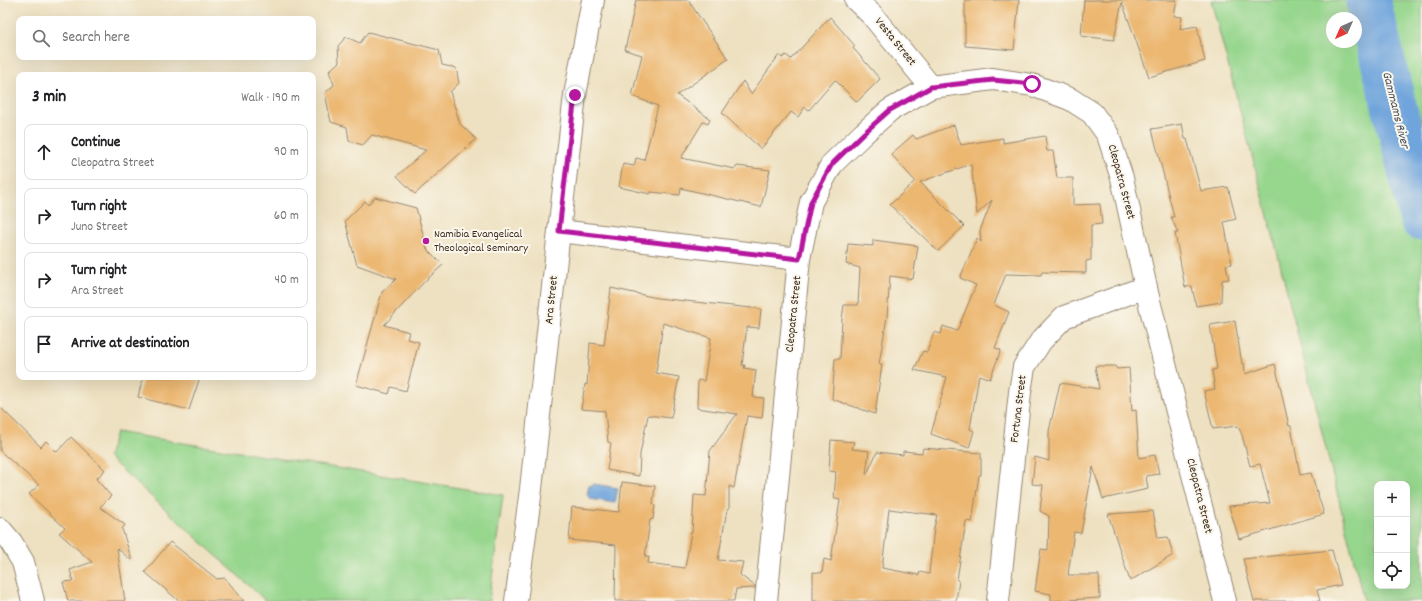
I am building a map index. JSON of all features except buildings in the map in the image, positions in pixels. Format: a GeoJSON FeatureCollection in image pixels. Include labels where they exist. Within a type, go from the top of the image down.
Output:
{"type":"FeatureCollection","features":[{"type":"Feature","properties":{"kind":"street","name":"Ara Street"},"geometry":{"type":"LineString","coordinates":[[516,601],[531,489],[575,95],[593,0]]}},
{"type":"Feature","properties":{"kind":"street","name":"Vesta Street"},"geometry":{"type":"LineString","coordinates":[[856,0],[872,14],[931,87]]}},
{"type":"Feature","properties":{"kind":"street","name":"Cleopatra Street"},"geometry":{"type":"LineString","coordinates":[[766,601],[799,259],[811,202],[832,164],[890,110],[931,87],[993,80],[1032,84],[1070,99],[1092,113],[1108,135],[1122,178],[1146,287],[1225,601]]}},
{"type":"Feature","properties":{"kind":"street"},"geometry":{"type":"LineString","coordinates":[[559,231],[799,259]]}},
{"type":"Feature","properties":{"kind":"street","name":"Fortuna Street"},"geometry":{"type":"LineString","coordinates":[[998,601],[1020,392],[1024,367],[1041,341],[1064,317],[1146,287]]}},
{"type":"Feature","properties":{"kind":"street"},"geometry":{"type":"LineString","coordinates":[[0,529],[11,542],[23,562],[33,601]]}},
{"type":"Feature","properties":{"kind":"green space"},"geometry":{"type":"Polygon","coordinates":[[[1211,0],[1422,0],[1422,601],[1364,601],[1273,235],[1211,0]]]}},
{"type":"Feature","properties":{"kind":"green space"},"geometry":{"type":"Polygon","coordinates":[[[116,432],[503,495],[489,601],[266,601],[108,457],[116,432]]]}},
{"type":"Feature","properties":{"kind":"water"},"geometry":{"type":"Polygon","coordinates":[[[594,484],[618,488],[615,503],[590,499],[587,494],[589,486],[594,484]]]}},
{"type":"Feature","properties":{"kind":"waterway","name":"Gammams River"},"geometry":{"type":"LineString","coordinates":[[1368,0],[1422,219]]}},
{"type":"Feature","properties":{"kind":"place","name":"Namibia Evangelical Theological Seminary"},"geometry":{"type":"Point","coordinates":[426,241]}},
{"type":"Feature","properties":{"kind":"route"},"geometry":{"type":"LineString","coordinates":[[575,95],[559,231],[799,259],[811,202],[832,164],[890,110],[931,87],[993,80],[1032,84]]}}]}
